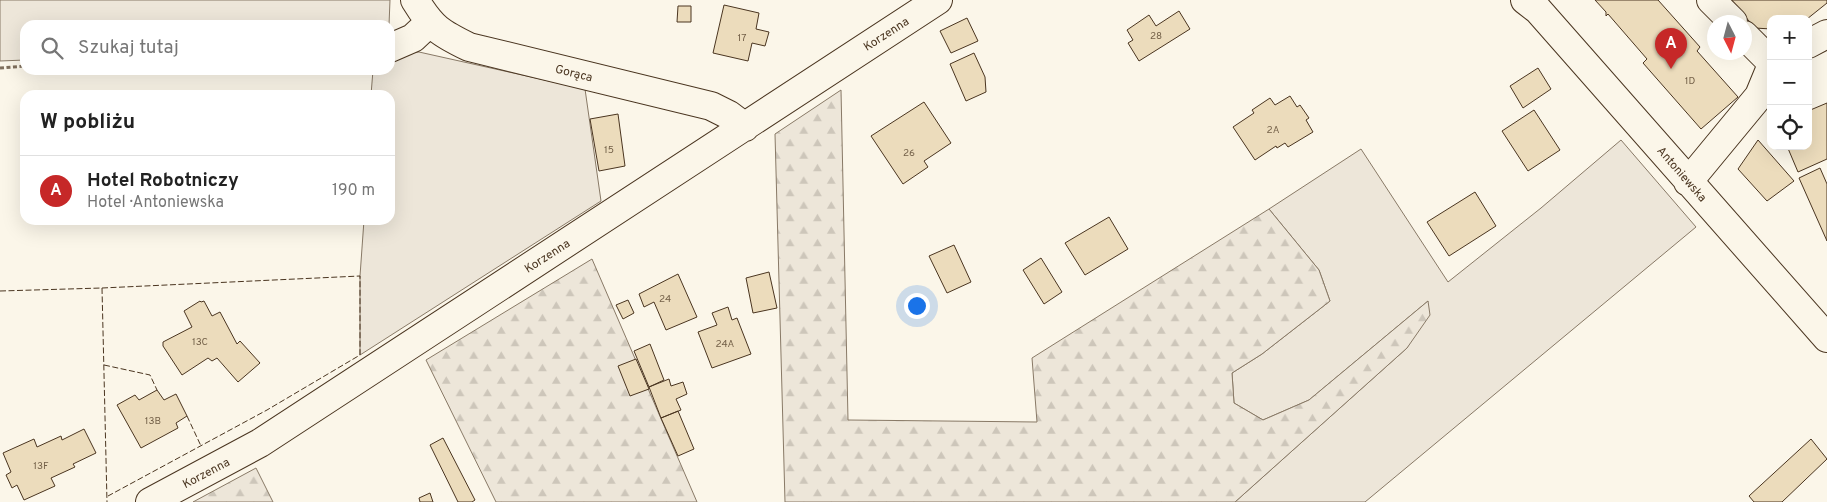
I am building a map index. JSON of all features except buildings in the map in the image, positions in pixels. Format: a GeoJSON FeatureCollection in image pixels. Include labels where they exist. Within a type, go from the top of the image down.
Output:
{"type":"FeatureCollection","features":[{"type":"Feature","properties":{"kind":"street","name":"Gorąca"},"geometry":{"type":"LineString","coordinates":[[415,0],[429,23],[448,36],[469,46],[711,106],[729,115],[745,127]]}},
{"type":"Feature","properties":{"kind":"street","name":"Korzenna"},"geometry":{"type":"LineString","coordinates":[[150,502],[260,443],[938,0]]}},
{"type":"Feature","properties":{"kind":"street"},"geometry":{"type":"LineString","coordinates":[[1712,0],[1726,15]]}},
{"type":"Feature","properties":{"kind":"street","name":"Antoniewska"},"geometry":{"type":"LineString","coordinates":[[1532,5],[1827,338]]}},
{"type":"Feature","properties":{"kind":"street"},"geometry":{"type":"LineString","coordinates":[[395,46],[413,38],[429,23]]}},
{"type":"Feature","properties":{"kind":"street"},"geometry":{"type":"LineString","coordinates":[[1812,42],[1827,34]]}},
{"type":"Feature","properties":{"kind":"street"},"geometry":{"type":"LineString","coordinates":[[1752,43],[1769,60]]}},
{"type":"Feature","properties":{"kind":"street"},"geometry":{"type":"LineString","coordinates":[[1688,182],[1759,96],[1767,77]]}},
{"type":"Feature","properties":{"kind":"path"},"geometry":{"type":"LineString","coordinates":[[0,68],[20,66]]}},
{"type":"Feature","properties":{"kind":"green space"},"geometry":{"type":"Polygon","coordinates":[[[0,0],[390,0],[389,20],[20,20],[20,60],[0,61],[0,0]]]}},
{"type":"Feature","properties":{"kind":"green space"},"geometry":{"type":"Polygon","coordinates":[[[419,52],[585,89],[601,201],[360,355],[360,276],[364,225],[395,225],[395,90],[371,90],[373,75],[395,75],[395,53],[419,52]]]}},
{"type":"Feature","properties":{"kind":"green space"},"geometry":{"type":"Polygon","coordinates":[[[841,90],[848,420],[1037,422],[1032,358],[1269,209],[1319,270],[1330,301],[1262,354],[1232,373],[1234,403],[1263,420],[1309,400],[1428,301],[1430,315],[1407,348],[1235,502],[785,502],[775,134],[841,90]]]}},
{"type":"Feature","properties":{"kind":"green space"},"geometry":{"type":"Polygon","coordinates":[[[1621,140],[1696,227],[1365,502],[1235,502],[1407,348],[1428,301],[1309,400],[1263,420],[1234,403],[1232,373],[1262,354],[1330,301],[1319,270],[1269,209],[1361,149],[1448,282],[1541,208],[1621,140]]]}},
{"type":"Feature","properties":{"kind":"green space"},"geometry":{"type":"Polygon","coordinates":[[[592,259],[697,502],[496,502],[426,360],[592,259]]]}},
{"type":"Feature","properties":{"kind":"green space"},"geometry":{"type":"Polygon","coordinates":[[[256,468],[273,502],[193,502],[256,468]]]}},
{"type":"Feature","properties":{"kind":"fence"},"geometry":{"type":"LineString","coordinates":[[102,288],[360,276],[360,355],[267,410],[108,496]]}},
{"type":"Feature","properties":{"kind":"fence"},"geometry":{"type":"LineString","coordinates":[[0,291],[102,288],[107,502]]}},
{"type":"Feature","properties":{"kind":"fence"},"geometry":{"type":"LineString","coordinates":[[104,365],[150,375],[157,390]]}},
{"type":"Feature","properties":{"kind":"fence"},"geometry":{"type":"LineString","coordinates":[[187,416],[201,446]]}},
{"type":"Feature","properties":{"kind":"place","name":"Hotel Robotniczy"},"geometry":{"type":"Point","coordinates":[1671,69]}}]}
